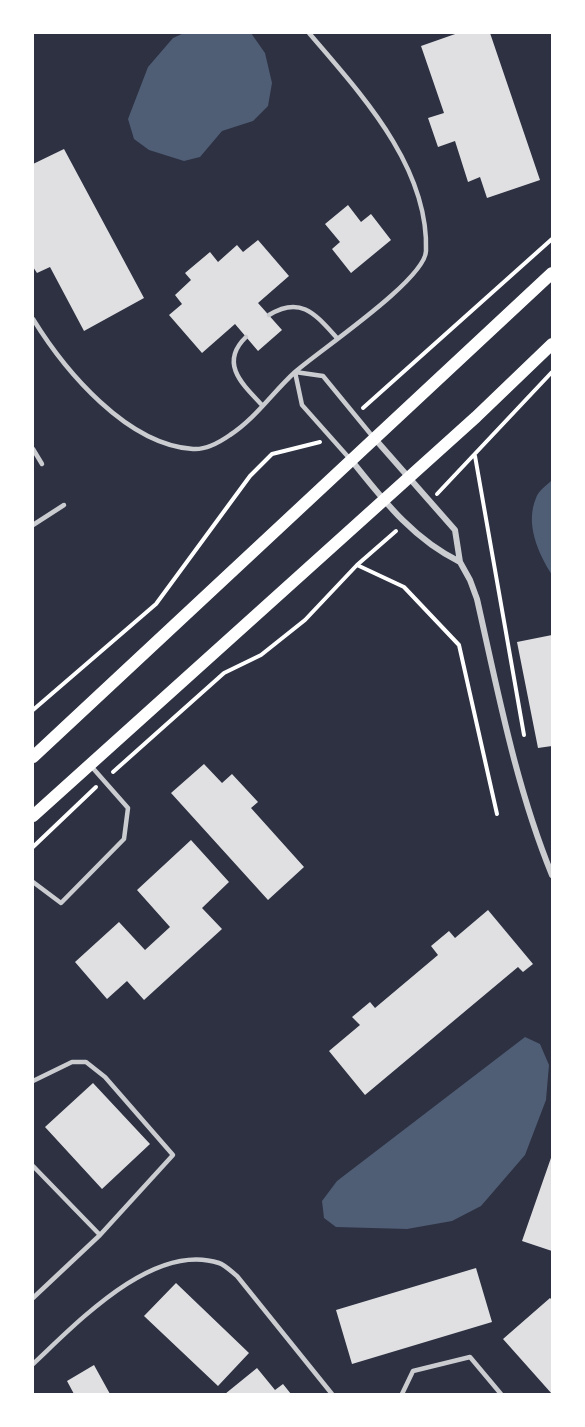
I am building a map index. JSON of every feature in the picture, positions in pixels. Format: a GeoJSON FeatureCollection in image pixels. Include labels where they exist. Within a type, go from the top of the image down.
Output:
{"type":"FeatureCollection","features":[{"type":"Feature","properties":{"kind":"main road"},"geometry":{"type":"LineString","coordinates":[[33,757],[552,273]]}},
{"type":"Feature","properties":{"kind":"main road"},"geometry":{"type":"LineString","coordinates":[[33,816],[409,477],[552,344]]}},
{"type":"Feature","properties":{"kind":"street"},"geometry":{"type":"LineString","coordinates":[[375,440],[455,530],[460,562],[477,599],[511,747],[536,834],[552,875]]}},
{"type":"Feature","properties":{"kind":"street"},"geometry":{"type":"LineString","coordinates":[[352,461],[383,500],[406,523],[434,549],[460,562]]}},
{"type":"Feature","properties":{"kind":"lane"},"geometry":{"type":"LineString","coordinates":[[33,319],[55,354],[121,421],[172,446],[195,449],[219,443],[233,434],[295,372],[398,292],[426,254],[424,217],[415,186],[374,109],[309,33]]}},
{"type":"Feature","properties":{"kind":"lane"},"geometry":{"type":"LineString","coordinates":[[268,315],[280,308],[292,306],[306,308],[337,339]]}},
{"type":"Feature","properties":{"kind":"lane"},"geometry":{"type":"LineString","coordinates":[[246,337],[234,351],[233,365],[241,383],[262,405]]}},
{"type":"Feature","properties":{"kind":"lane"},"geometry":{"type":"LineString","coordinates":[[295,372],[323,376],[375,440]]}},
{"type":"Feature","properties":{"kind":"lane"},"geometry":{"type":"LineString","coordinates":[[295,372],[302,405],[352,461]]}},
{"type":"Feature","properties":{"kind":"lane"},"geometry":{"type":"LineString","coordinates":[[33,449],[42,464]]}},
{"type":"Feature","properties":{"kind":"lane"},"geometry":{"type":"LineString","coordinates":[[33,525],[64,505]]}},
{"type":"Feature","properties":{"kind":"lane"},"geometry":{"type":"LineString","coordinates":[[33,882],[61,903],[124,839],[129,808],[90,764]]}},
{"type":"Feature","properties":{"kind":"lane"},"geometry":{"type":"LineString","coordinates":[[33,1081],[72,1062],[86,1062],[105,1077],[173,1155],[100,1235],[33,1298]]}},
{"type":"Feature","properties":{"kind":"lane"},"geometry":{"type":"LineString","coordinates":[[33,1166],[100,1235]]}},
{"type":"Feature","properties":{"kind":"lane"},"geometry":{"type":"LineString","coordinates":[[33,1364],[88,1312],[132,1280],[168,1262],[219,1263],[245,1285],[332,1394]]}},
{"type":"Feature","properties":{"kind":"lane"},"geometry":{"type":"LineString","coordinates":[[402,1394],[413,1371],[470,1357],[501,1394]]}},
{"type":"Feature","properties":{"kind":"path"},"geometry":{"type":"LineString","coordinates":[[355,416],[552,239]]}},
{"type":"Feature","properties":{"kind":"path"},"geometry":{"type":"LineString","coordinates":[[429,501],[552,372]]}},
{"type":"Feature","properties":{"kind":"path"},"geometry":{"type":"LineString","coordinates":[[33,710],[156,604],[250,476],[272,454],[331,438]]}},
{"type":"Feature","properties":{"kind":"path"},"geometry":{"type":"LineString","coordinates":[[475,455],[524,737]]}},
{"type":"Feature","properties":{"kind":"path"},"geometry":{"type":"LineString","coordinates":[[33,846],[224,673],[261,655],[304,620],[357,565],[406,523]]}},
{"type":"Feature","properties":{"kind":"path"},"geometry":{"type":"LineString","coordinates":[[357,565],[404,587],[459,645],[497,814]]}},
{"type":"Feature","properties":{"kind":"water"},"geometry":{"type":"Polygon","coordinates":[[[184,33],[251,33],[265,53],[272,83],[268,106],[253,121],[222,131],[200,157],[184,161],[149,150],[134,139],[128,119],[148,67],[173,38],[184,33]]]}},
{"type":"Feature","properties":{"kind":"water"},"geometry":{"type":"Polygon","coordinates":[[[552,480],[552,575],[538,548],[532,518],[537,495],[552,480]]]}},
{"type":"Feature","properties":{"kind":"water"},"geometry":{"type":"Polygon","coordinates":[[[525,1037],[540,1044],[549,1065],[546,1100],[525,1155],[481,1206],[452,1221],[407,1229],[336,1227],[324,1218],[322,1201],[337,1181],[525,1037]]]}},
{"type":"Feature","properties":{"kind":"building"},"geometry":{"type":"Polygon","coordinates":[[[458,33],[490,33],[540,180],[487,198],[480,177],[468,182],[455,141],[438,147],[428,118],[444,113],[421,46],[458,33]]]}},
{"type":"Feature","properties":{"kind":"building"},"geometry":{"type":"Polygon","coordinates":[[[64,149],[144,298],[84,331],[50,267],[37,273],[33,267],[33,164],[64,149]]]}},
{"type":"Feature","properties":{"kind":"building"},"geometry":{"type":"Polygon","coordinates":[[[348,205],[361,222],[371,214],[391,240],[351,273],[332,249],[340,242],[325,224],[348,205]]]}},
{"type":"Feature","properties":{"kind":"building"},"geometry":{"type":"Polygon","coordinates":[[[258,240],[289,276],[258,303],[282,330],[258,351],[235,324],[202,353],[169,315],[182,304],[175,295],[191,280],[185,273],[210,252],[218,262],[237,245],[243,252],[258,240]]]}},
{"type":"Feature","properties":{"kind":"building"},"geometry":{"type":"Polygon","coordinates":[[[552,635],[552,746],[538,748],[517,642],[552,635]]]}},
{"type":"Feature","properties":{"kind":"building"},"geometry":{"type":"Polygon","coordinates":[[[204,764],[222,783],[232,774],[258,802],[251,808],[304,867],[268,900],[171,793],[204,764]]]}},
{"type":"Feature","properties":{"kind":"building"},"geometry":{"type":"Polygon","coordinates":[[[191,840],[229,882],[202,908],[222,929],[144,1000],[127,981],[107,999],[75,962],[119,922],[145,950],[170,927],[137,890],[191,840]]]}},
{"type":"Feature","properties":{"kind":"building"},"geometry":{"type":"Polygon","coordinates":[[[488,910],[533,964],[523,972],[518,967],[365,1095],[329,1051],[360,1025],[352,1017],[370,1002],[375,1008],[438,955],[431,946],[449,931],[455,938],[488,910]]]}},
{"type":"Feature","properties":{"kind":"building"},"geometry":{"type":"Polygon","coordinates":[[[93,1083],[150,1144],[102,1189],[45,1127],[93,1083]]]}},
{"type":"Feature","properties":{"kind":"building"},"geometry":{"type":"Polygon","coordinates":[[[552,1155],[552,1251],[522,1241],[552,1155]]]}},
{"type":"Feature","properties":{"kind":"building"},"geometry":{"type":"Polygon","coordinates":[[[476,1268],[492,1322],[352,1364],[336,1310],[476,1268]]]}},
{"type":"Feature","properties":{"kind":"building"},"geometry":{"type":"Polygon","coordinates":[[[176,1283],[249,1353],[218,1386],[144,1316],[176,1283]]]}},
{"type":"Feature","properties":{"kind":"building"},"geometry":{"type":"Polygon","coordinates":[[[550,1298],[552,1300],[552,1394],[503,1339],[550,1298]]]}},
{"type":"Feature","properties":{"kind":"building"},"geometry":{"type":"Polygon","coordinates":[[[94,1365],[110,1394],[74,1394],[67,1381],[94,1365]]]}},
{"type":"Feature","properties":{"kind":"building"},"geometry":{"type":"Polygon","coordinates":[[[257,1368],[275,1390],[283,1384],[291,1394],[225,1394],[257,1368]]]}}]}
